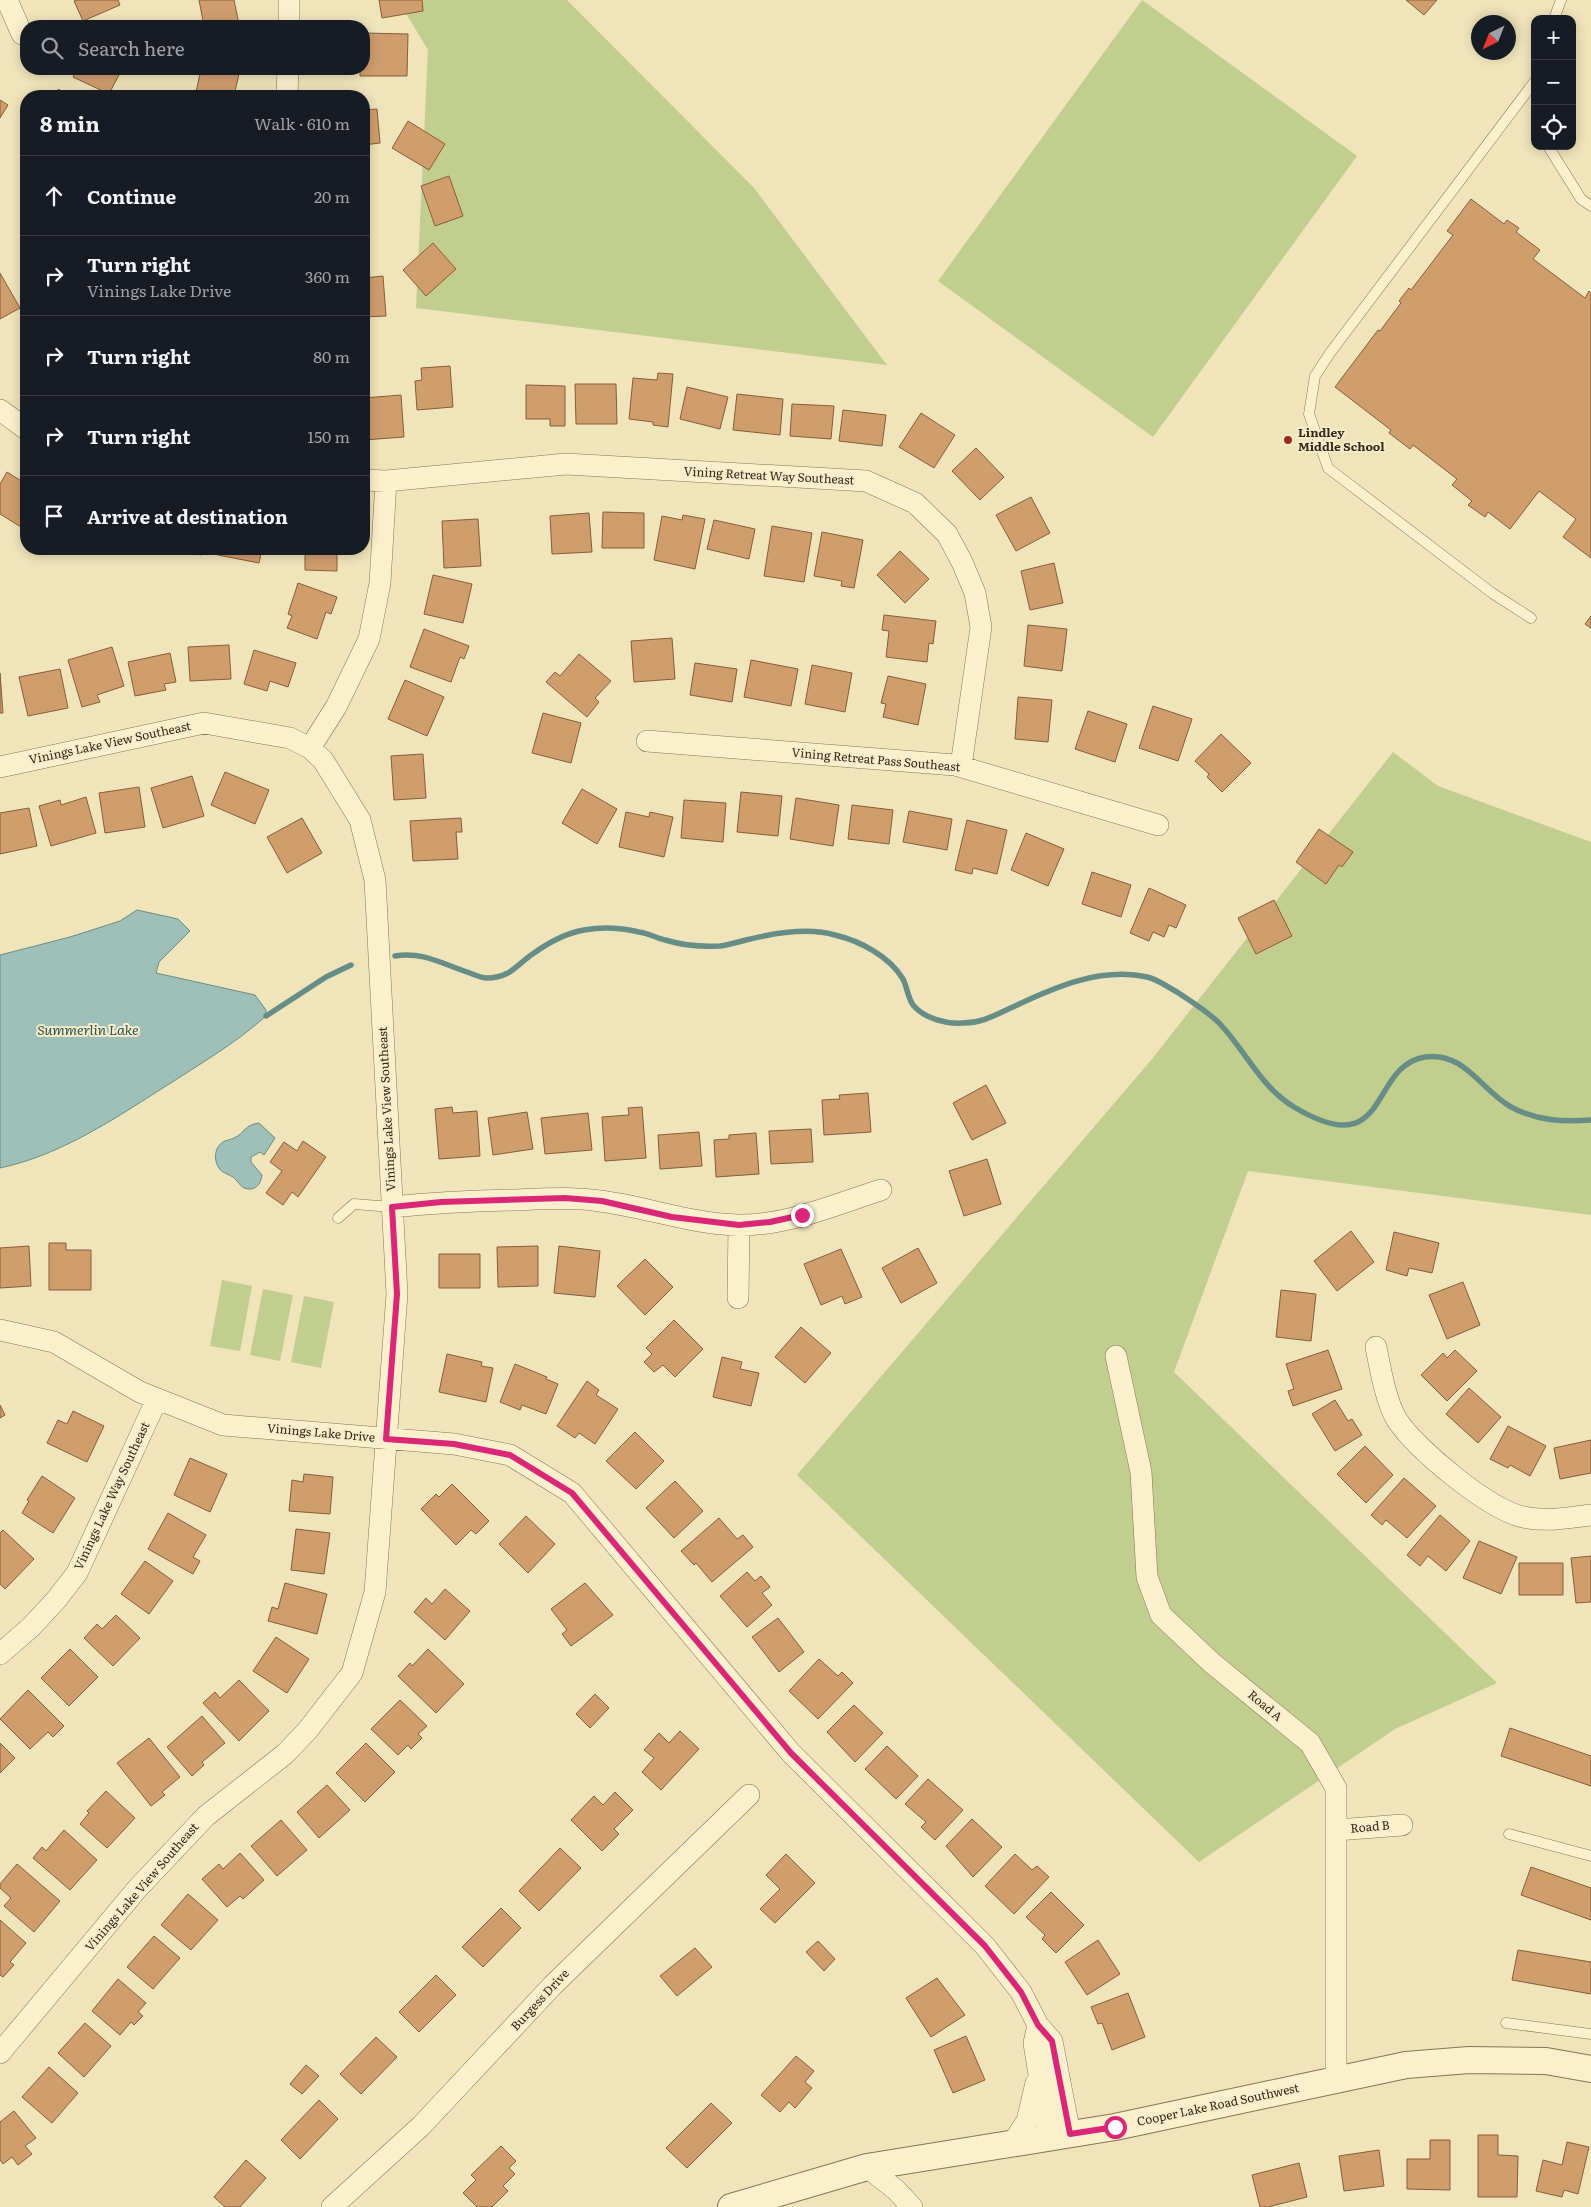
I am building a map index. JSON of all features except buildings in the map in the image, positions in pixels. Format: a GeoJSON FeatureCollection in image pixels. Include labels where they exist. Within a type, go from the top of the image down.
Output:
{"type":"FeatureCollection","features":[{"type":"Feature","properties":{"kind":"street"},"geometry":{"type":"LineString","coordinates":[[7,0],[20,29]]}},
{"type":"Feature","properties":{"kind":"street"},"geometry":{"type":"LineString","coordinates":[[289,0],[289,20]]}},
{"type":"Feature","properties":{"kind":"street"},"geometry":{"type":"LineString","coordinates":[[287,90],[288,75]]}},
{"type":"Feature","properties":{"kind":"street"},"geometry":{"type":"LineString","coordinates":[[0,410],[20,425]]}},
{"type":"Feature","properties":{"kind":"street","name":"Vining Retreat Way Southeast"},"geometry":{"type":"LineString","coordinates":[[370,480],[386,481],[566,464],[866,481],[916,503],[947,534],[962,562],[975,592],[981,627],[961,766]]}},
{"type":"Feature","properties":{"kind":"street"},"geometry":{"type":"LineString","coordinates":[[310,748],[336,707],[369,639],[380,583],[386,481]]}},
{"type":"Feature","properties":{"kind":"street","name":"Vinings Lake View Southeast"},"geometry":{"type":"LineString","coordinates":[[0,766],[204,723],[290,738],[310,748],[323,760],[360,820],[375,880],[397,1294],[375,1592],[352,1673],[307,1731],[285,1754],[206,1816],[137,1889],[0,2053]]}},
{"type":"Feature","properties":{"kind":"street","name":"Vining Retreat Pass Southeast"},"geometry":{"type":"LineString","coordinates":[[647,741],[961,766],[1158,825]]}},
{"type":"Feature","properties":{"kind":"street"},"geometry":{"type":"LineString","coordinates":[[392,1207],[441,1202],[565,1198],[602,1201],[680,1218],[739,1225],[770,1222],[802,1215],[881,1190]]}},
{"type":"Feature","properties":{"kind":"street"},"geometry":{"type":"LineString","coordinates":[[738,1298],[739,1225]]}},
{"type":"Feature","properties":{"kind":"street","name":"Vinings Lake Drive"},"geometry":{"type":"LineString","coordinates":[[0,1330],[54,1342],[140,1392],[223,1425],[454,1444],[510,1455],[572,1493],[791,1753],[985,1946],[1021,1992],[1038,2025],[1052,2041],[1060,2136]]}},
{"type":"Feature","properties":{"kind":"street"},"geometry":{"type":"LineString","coordinates":[[1376,1347],[1382,1380],[1397,1419],[1418,1443],[1456,1478],[1503,1510],[1523,1517],[1562,1519],[1591,1515]]}},
{"type":"Feature","properties":{"kind":"street","name":"Road A"},"geometry":{"type":"LineString","coordinates":[[1116,1356],[1141,1472],[1147,1577],[1161,1616],[1212,1663],[1310,1743],[1336,1788],[1336,2080]]}},
{"type":"Feature","properties":{"kind":"street","name":"Vinings Lake Way Southeast"},"geometry":{"type":"LineString","coordinates":[[0,1654],[38,1620],[77,1573],[157,1399]]}},
{"type":"Feature","properties":{"kind":"street","name":"Burgess Drive"},"geometry":{"type":"LineString","coordinates":[[332,2207],[421,2126],[553,1985],[749,1795]]}},
{"type":"Feature","properties":{"kind":"street","name":"Road B"},"geometry":{"type":"LineString","coordinates":[[1337,1830],[1402,1825]]}},
{"type":"Feature","properties":{"kind":"street"},"geometry":{"type":"LineString","coordinates":[[1038,2025],[1034,2043],[1038,2071],[1060,2136]]}},
{"type":"Feature","properties":{"kind":"street","name":"Cooper Lake Road Southwest"},"geometry":{"type":"LineString","coordinates":[[731,2207],[868,2168],[1115,2127],[1406,2065],[1469,2060],[1546,2061],[1591,2069]]}},
{"type":"Feature","properties":{"kind":"street"},"geometry":{"type":"LineString","coordinates":[[1012,2144],[1027,2121],[1038,2071]]}},
{"type":"Feature","properties":{"kind":"street"},"geometry":{"type":"LineString","coordinates":[[868,2168],[896,2190],[912,2207]]}},
{"type":"Feature","properties":{"kind":"lane"},"geometry":{"type":"LineString","coordinates":[[1555,15],[1561,0]]}},
{"type":"Feature","properties":{"kind":"lane"},"geometry":{"type":"LineString","coordinates":[[1531,86],[1330,353],[1315,376],[1310,414],[1328,468],[1492,593],[1531,618]]}},
{"type":"Feature","properties":{"kind":"lane"},"geometry":{"type":"LineString","coordinates":[[1550,150],[1581,199],[1591,206]]}},
{"type":"Feature","properties":{"kind":"lane"},"geometry":{"type":"LineString","coordinates":[[338,1218],[354,1204],[392,1207]]}},
{"type":"Feature","properties":{"kind":"lane"},"geometry":{"type":"LineString","coordinates":[[1510,1834],[1591,1856]]}},
{"type":"Feature","properties":{"kind":"lane"},"geometry":{"type":"LineString","coordinates":[[1506,2023],[1591,2034]]}},
{"type":"Feature","properties":{"kind":"green space"},"geometry":{"type":"Polygon","coordinates":[[[398,0],[567,0],[754,188],[887,365],[416,308],[428,50],[398,0]]]}},
{"type":"Feature","properties":{"kind":"green space"},"geometry":{"type":"Polygon","coordinates":[[[1142,0],[1357,156],[1153,437],[938,281],[1142,0]]]}},
{"type":"Feature","properties":{"kind":"green space"},"geometry":{"type":"Polygon","coordinates":[[[1393,752],[1438,786],[1591,842],[1591,1215],[1248,1171],[1174,1372],[1497,1683],[1395,1729],[1199,1862],[797,1475],[1152,1059],[1393,752]]]}},
{"type":"Feature","properties":{"kind":"green space"},"geometry":{"type":"Polygon","coordinates":[[[222,1280],[252,1286],[240,1351],[210,1346],[222,1280]]]}},
{"type":"Feature","properties":{"kind":"green space"},"geometry":{"type":"Polygon","coordinates":[[[263,1289],[293,1295],[280,1361],[250,1355],[263,1289]]]}},
{"type":"Feature","properties":{"kind":"green space"},"geometry":{"type":"Polygon","coordinates":[[[304,1296],[334,1302],[321,1368],[291,1362],[304,1296]]]}},
{"type":"Feature","properties":{"kind":"water","name":"Summerlin Lake"},"geometry":{"type":"Polygon","coordinates":[[[137,910],[178,919],[190,931],[159,962],[156,973],[255,995],[266,1010],[266,1016],[218,1053],[107,1123],[66,1145],[23,1162],[0,1168],[0,955],[70,937],[120,921],[137,910]]]}},
{"type":"Feature","properties":{"kind":"water"},"geometry":{"type":"Polygon","coordinates":[[[259,1123],[275,1138],[264,1155],[260,1152],[251,1157],[251,1162],[262,1175],[257,1186],[248,1189],[244,1188],[233,1177],[220,1169],[216,1161],[216,1152],[223,1142],[238,1136],[250,1125],[259,1123]]]}},
{"type":"Feature","properties":{"kind":"waterway"},"geometry":{"type":"LineString","coordinates":[[395,956],[414,955],[423,957],[487,978],[502,976],[508,973],[534,953],[558,939],[571,933],[591,929],[626,930],[646,933],[678,943],[706,946],[723,946],[768,935],[814,931],[854,941],[882,957],[890,963],[903,979],[911,1002],[918,1010],[936,1020],[950,1023],[970,1023],[983,1020],[1046,992],[1096,977],[1130,975],[1151,978],[1177,992],[1216,1020],[1230,1035],[1272,1090],[1282,1099],[1325,1122],[1347,1125],[1363,1119],[1374,1107],[1394,1077],[1407,1064],[1425,1057],[1439,1057],[1451,1060],[1462,1066],[1501,1100],[1521,1112],[1550,1120],[1591,1120]]}},
{"type":"Feature","properties":{"kind":"waterway"},"geometry":{"type":"LineString","coordinates":[[266,1016],[326,977],[351,965]]}},
{"type":"Feature","properties":{"kind":"place","name":"Lindley Middle School"},"geometry":{"type":"Point","coordinates":[1288,440]}},
{"type":"Feature","properties":{"kind":"route"},"geometry":{"type":"LineString","coordinates":[[802,1215],[770,1222],[739,1225],[672,1217],[602,1201],[565,1198],[441,1202],[392,1207],[397,1294],[386,1439],[454,1444],[510,1455],[572,1493],[791,1753],[985,1946],[1021,1992],[1038,2025],[1052,2041],[1070,2134],[1115,2127]]}}]}
